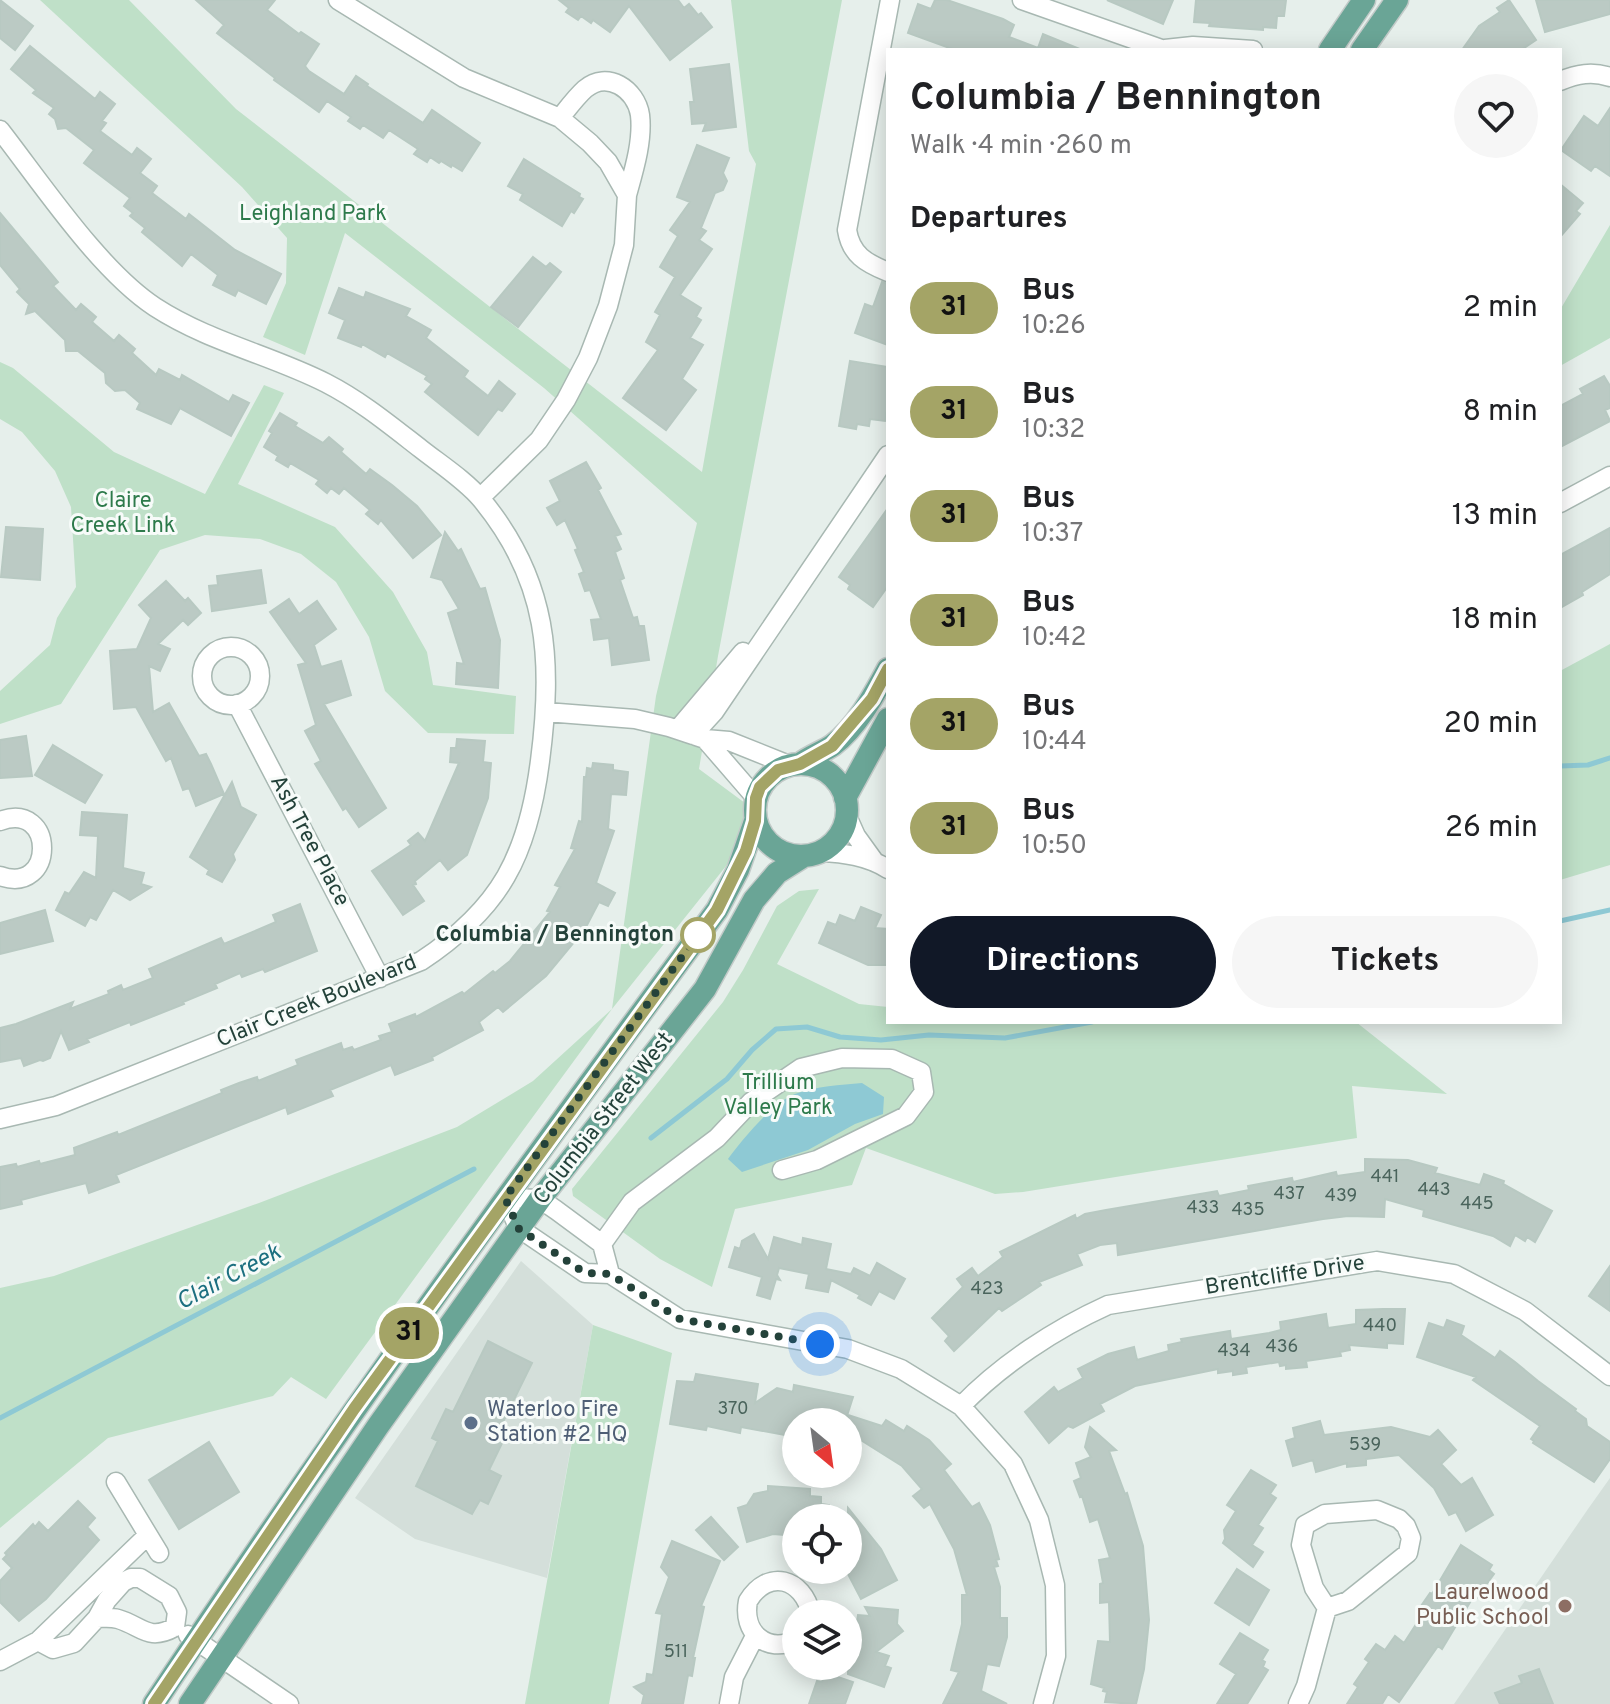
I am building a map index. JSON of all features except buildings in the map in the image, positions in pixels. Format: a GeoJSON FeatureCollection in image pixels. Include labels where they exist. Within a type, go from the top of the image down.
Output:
{"type":"FeatureCollection","features":[{"type":"Feature","properties":{"kind":"main road"},"geometry":{"type":"LineString","coordinates":[[1331,48],[1364,0]]}},
{"type":"Feature","properties":{"kind":"main road"},"geometry":{"type":"LineString","coordinates":[[1363,48],[1397,0]]}},
{"type":"Feature","properties":{"kind":"main road"},"geometry":{"type":"LineString","coordinates":[[886,673],[872,699],[832,746],[768,777],[756,798],[755,821],[760,833],[778,851],[812,854],[838,838],[846,807],[886,723]]}},
{"type":"Feature","properties":{"kind":"main road"},"geometry":{"type":"LineString","coordinates":[[794,764],[815,766],[828,773],[839,784],[846,807]]}},
{"type":"Feature","properties":{"kind":"main road","name":"Columbia Street West"},"geometry":{"type":"LineString","coordinates":[[154,1704],[354,1409],[717,910],[738,870],[755,821]]}},
{"type":"Feature","properties":{"kind":"main road","name":"Columbia Street West"},"geometry":{"type":"LineString","coordinates":[[190,1704],[378,1426],[540,1199],[705,989],[754,900],[777,873],[812,854]]}},
{"type":"Feature","properties":{"kind":"main road"},"geometry":{"type":"LineString","coordinates":[[354,1409],[378,1426]]}},
{"type":"Feature","properties":{"kind":"street"},"geometry":{"type":"LineString","coordinates":[[338,0],[464,78],[560,118],[608,162],[627,195]]}},
{"type":"Feature","properties":{"kind":"street"},"geometry":{"type":"LineString","coordinates":[[886,271],[867,264],[855,254],[847,230],[890,0]]}},
{"type":"Feature","properties":{"kind":"street"},"geometry":{"type":"LineString","coordinates":[[1022,0],[1162,48]]}},
{"type":"Feature","properties":{"kind":"street"},"geometry":{"type":"LineString","coordinates":[[1174,48],[1223,48]]}},
{"type":"Feature","properties":{"kind":"street"},"geometry":{"type":"LineString","coordinates":[[1562,80],[1577,74],[1599,73],[1610,77]]}},
{"type":"Feature","properties":{"kind":"street"},"geometry":{"type":"LineString","coordinates":[[480,498],[539,440],[566,400],[588,358],[608,306],[624,245],[627,195],[639,145],[640,115],[633,96],[618,82],[587,87],[560,118]]}},
{"type":"Feature","properties":{"kind":"street","name":"Clair Creek Boulevard"},"geometry":{"type":"LineString","coordinates":[[0,131],[114,272],[154,306],[216,340],[283,364],[364,404],[480,498],[516,551],[537,596],[546,659],[546,712],[535,798],[514,866],[488,904],[455,939],[421,961],[380,978],[56,1106],[0,1119]]}},
{"type":"Feature","properties":{"kind":"street"},"geometry":{"type":"LineString","coordinates":[[692,734],[714,712],[886,458]]}},
{"type":"Feature","properties":{"kind":"street"},"geometry":{"type":"LineString","coordinates":[[1562,502],[1610,476]]}},
{"type":"Feature","properties":{"kind":"street","name":"Ash Tree Place"},"geometry":{"type":"LineString","coordinates":[[237,704],[380,978]]}},
{"type":"Feature","properties":{"kind":"street"},"geometry":{"type":"LineString","coordinates":[[546,712],[635,719],[729,741],[794,764]]}},
{"type":"Feature","properties":{"kind":"street"},"geometry":{"type":"LineString","coordinates":[[692,734],[756,798]]}},
{"type":"Feature","properties":{"kind":"street"},"geometry":{"type":"LineString","coordinates":[[846,807],[856,836],[881,865]]}},
{"type":"Feature","properties":{"kind":"street"},"geometry":{"type":"LineString","coordinates":[[0,821],[14,818],[30,822],[39,833],[43,848],[40,862],[27,875],[17,878],[0,876]]}},
{"type":"Feature","properties":{"kind":"street"},"geometry":{"type":"LineString","coordinates":[[812,854],[839,853],[881,865]]}},
{"type":"Feature","properties":{"kind":"street"},"geometry":{"type":"LineString","coordinates":[[602,1244],[632,1202],[717,1138],[751,1102],[801,1068],[842,1058],[892,1059],[921,1072],[924,1092],[906,1116],[817,1160],[782,1170]]}},
{"type":"Feature","properties":{"kind":"street"},"geometry":{"type":"LineString","coordinates":[[610,1274],[602,1244],[540,1199],[505,1198],[519,1229],[585,1273],[610,1274],[680,1319],[848,1349],[901,1369],[961,1406],[1013,1464],[1039,1520],[1055,1585],[1056,1656],[1043,1704]]}},
{"type":"Feature","properties":{"kind":"street","name":"Brentcliffe Drive"},"geometry":{"type":"LineString","coordinates":[[961,1406],[983,1384],[1071,1322],[1108,1305],[1377,1261],[1454,1274],[1525,1311],[1610,1376]]}},
{"type":"Feature","properties":{"kind":"street"},"geometry":{"type":"LineString","coordinates":[[116,1482],[159,1553]]}},
{"type":"Feature","properties":{"kind":"street"},"geometry":{"type":"LineString","coordinates":[[1298,1704],[1306,1686],[1327,1608],[1314,1588],[1301,1545],[1305,1525],[1325,1514],[1377,1510],[1399,1519],[1411,1538],[1408,1553],[1348,1601],[1327,1608]]}},
{"type":"Feature","properties":{"kind":"street"},"geometry":{"type":"LineString","coordinates":[[0,1661],[38,1641],[148,1535]]}},
{"type":"Feature","properties":{"kind":"street"},"geometry":{"type":"LineString","coordinates":[[38,1641],[53,1649],[74,1643],[97,1618],[107,1600],[123,1582],[131,1578],[140,1578],[169,1596],[177,1612],[175,1627]]}},
{"type":"Feature","properties":{"kind":"street"},"geometry":{"type":"LineString","coordinates":[[782,1643],[775,1645],[755,1636],[748,1624],[748,1601],[763,1584],[777,1581],[788,1582],[801,1590],[807,1600]]}},
{"type":"Feature","properties":{"kind":"street"},"geometry":{"type":"LineString","coordinates":[[97,1618],[120,1619],[147,1633],[164,1633],[175,1627]]}},
{"type":"Feature","properties":{"kind":"street"},"geometry":{"type":"LineString","coordinates":[[175,1627],[289,1704]]}},
{"type":"Feature","properties":{"kind":"street"},"geometry":{"type":"LineString","coordinates":[[729,1704],[734,1677],[755,1636]]}},
{"type":"Feature","properties":{"kind":"shaded area"},"geometry":{"type":"Polygon","coordinates":[[[521,1261],[593,1325],[547,1578],[415,1539],[355,1498],[521,1261]]]}},
{"type":"Feature","properties":{"kind":"shaded area","name":"Laurelwood Public School"},"geometry":{"type":"Polygon","coordinates":[[[1610,1478],[1610,1704],[1454,1704],[1588,1509],[1610,1478]]]}},
{"type":"Feature","properties":{"kind":"green space","name":"Leighland Park"},"geometry":{"type":"Polygon","coordinates":[[[40,0],[129,0],[236,109],[702,472],[756,164],[749,151],[731,0],[842,0],[699,769],[749,806],[750,836],[612,1009],[656,696],[697,523],[544,388],[345,233],[305,355],[263,337],[286,283],[287,238],[242,187],[40,0]]]}},
{"type":"Feature","properties":{"kind":"green space"},"geometry":{"type":"Polygon","coordinates":[[[1610,225],[1610,338],[1562,365],[1562,307],[1610,225]]]}},
{"type":"Feature","properties":{"kind":"green space","name":"Claire Creek Link"},"geometry":{"type":"Polygon","coordinates":[[[0,362],[13,368],[114,452],[205,494],[264,385],[284,393],[238,484],[335,527],[393,592],[427,652],[433,685],[516,696],[514,734],[428,733],[385,691],[369,637],[336,582],[301,554],[260,539],[205,535],[160,550],[61,704],[0,724],[0,691],[50,645],[57,618],[76,587],[71,507],[55,471],[22,432],[0,419],[0,362]]]}},
{"type":"Feature","properties":{"kind":"green space"},"geometry":{"type":"Polygon","coordinates":[[[1610,644],[1610,865],[1562,879],[1562,670],[1610,644]]]}},
{"type":"Feature","properties":{"kind":"green space","name":"Trillium Valley Park"},"geometry":{"type":"Polygon","coordinates":[[[819,889],[777,964],[859,1004],[886,1007],[886,1024],[1359,1024],[1447,1094],[1352,1086],[1357,1138],[1023,1192],[995,1194],[866,1148],[852,1185],[735,1209],[712,1287],[660,1259],[573,1196],[572,1189],[723,1002],[777,906],[799,891],[819,889]]]}},
{"type":"Feature","properties":{"kind":"green space"},"geometry":{"type":"Polygon","coordinates":[[[612,1009],[326,1399],[291,1377],[273,1396],[108,1438],[0,1528],[0,1288],[54,1276],[259,1203],[457,1127],[533,1081],[612,1009]]]}},
{"type":"Feature","properties":{"kind":"green space"},"geometry":{"type":"Polygon","coordinates":[[[593,1325],[672,1353],[609,1704],[525,1704],[593,1325]]]}},
{"type":"Feature","properties":{"kind":"water"},"geometry":{"type":"Polygon","coordinates":[[[862,1083],[884,1097],[883,1114],[855,1124],[808,1150],[742,1172],[728,1159],[758,1122],[786,1098],[812,1089],[862,1083]]]}},
{"type":"Feature","properties":{"kind":"waterway","name":"Clair Creek"},"geometry":{"type":"LineString","coordinates":[[1562,766],[1588,765],[1610,758]]}},
{"type":"Feature","properties":{"kind":"waterway"},"geometry":{"type":"LineString","coordinates":[[1562,921],[1610,910]]}},
{"type":"Feature","properties":{"kind":"waterway","name":"Clair Creek"},"geometry":{"type":"LineString","coordinates":[[651,1138],[727,1079],[752,1050],[776,1029],[807,1027],[840,1037],[881,1040],[929,1035],[1005,1038],[1081,1024]]}},
{"type":"Feature","properties":{"kind":"waterway","name":"Clair Creek"},"geometry":{"type":"LineString","coordinates":[[0,1418],[474,1169]]}},
{"type":"Feature","properties":{"kind":"bus line","name":"31"},"geometry":{"type":"LineString","coordinates":[[154,1704],[354,1409],[717,910],[746,851],[760,787],[778,770],[800,764],[832,746],[872,699],[886,673]]}},
{"type":"Feature","properties":{"kind":"place","name":"Columbia / Bennington"},"geometry":{"type":"Point","coordinates":[698,935]}},
{"type":"Feature","properties":{"kind":"place","name":"Waterloo Fire Station #2 HQ"},"geometry":{"type":"Point","coordinates":[471,1423]}},
{"type":"Feature","properties":{"kind":"place","name":"Laurelwood Public School"},"geometry":{"type":"Point","coordinates":[1565,1606]}},
{"type":"Feature","properties":{"kind":"route"},"geometry":{"type":"LineString","coordinates":[[698,935],[505,1198],[519,1229],[585,1273],[610,1274],[680,1319],[820,1344]]}}]}
